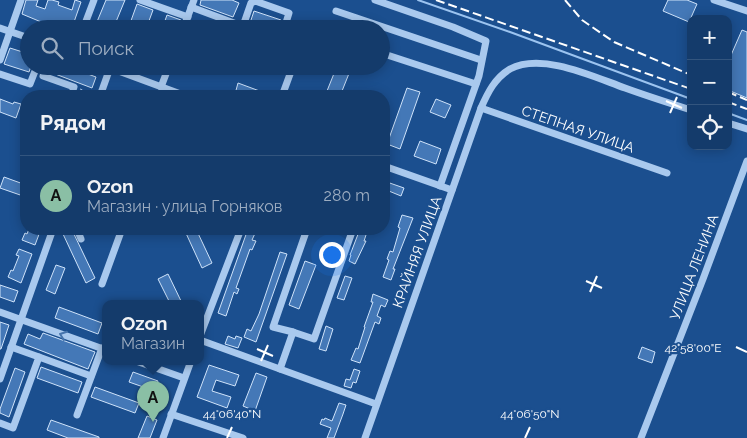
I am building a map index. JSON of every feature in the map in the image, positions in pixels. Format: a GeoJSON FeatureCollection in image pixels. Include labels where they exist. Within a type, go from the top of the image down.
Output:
{"type":"FeatureCollection","features":[{"type":"Feature","properties":{"kind":"street"},"geometry":{"type":"LineString","coordinates":[[0,60],[21,0]]}},
{"type":"Feature","properties":{"kind":"street"},"geometry":{"type":"LineString","coordinates":[[86,20],[94,0]]}},
{"type":"Feature","properties":{"kind":"street"},"geometry":{"type":"LineString","coordinates":[[140,0],[188,17]]}},
{"type":"Feature","properties":{"kind":"street"},"geometry":{"type":"LineString","coordinates":[[248,20],[251,3],[255,0],[289,13],[287,20]]}},
{"type":"Feature","properties":{"kind":"street"},"geometry":{"type":"LineString","coordinates":[[375,0],[453,27],[486,41],[476,84],[440,186]]}},
{"type":"Feature","properties":{"kind":"street"},"geometry":{"type":"LineString","coordinates":[[714,0],[747,11]]}},
{"type":"Feature","properties":{"kind":"street"},"geometry":{"type":"LineString","coordinates":[[187,20],[193,4],[228,20]]}},
{"type":"Feature","properties":{"kind":"street"},"geometry":{"type":"LineString","coordinates":[[336,11],[363,20]]}},
{"type":"Feature","properties":{"kind":"street"},"geometry":{"type":"LineString","coordinates":[[0,28],[20,35]]}},
{"type":"Feature","properties":{"kind":"street"},"geometry":{"type":"LineString","coordinates":[[390,29],[481,60]]}},
{"type":"Feature","properties":{"kind":"street"},"geometry":{"type":"LineString","coordinates":[[390,55],[476,84]]}},
{"type":"Feature","properties":{"kind":"street","name":"КРАЙНЯЯ УЛИЦА"},"geometry":{"type":"LineString","coordinates":[[364,438],[481,108],[488,92],[498,78],[512,68],[528,64],[548,64],[570,68],[687,109]]}},
{"type":"Feature","properties":{"kind":"street"},"geometry":{"type":"LineString","coordinates":[[0,74],[30,84],[34,75]]}},
{"type":"Feature","properties":{"kind":"street"},"geometry":{"type":"LineString","coordinates":[[99,90],[105,75]]}},
{"type":"Feature","properties":{"kind":"street"},"geometry":{"type":"LineString","coordinates":[[129,75],[165,90]]}},
{"type":"Feature","properties":{"kind":"street"},"geometry":{"type":"LineString","coordinates":[[161,87],[166,75]]}},
{"type":"Feature","properties":{"kind":"street"},"geometry":{"type":"LineString","coordinates":[[284,90],[290,75]]}},
{"type":"Feature","properties":{"kind":"street"},"geometry":{"type":"LineString","coordinates":[[43,76],[74,87],[73,90]]}},
{"type":"Feature","properties":{"kind":"street","name":"СТЕПНАЯ УЛИЦА"},"geometry":{"type":"LineString","coordinates":[[481,108],[667,173]]}},
{"type":"Feature","properties":{"kind":"street"},"geometry":{"type":"LineString","coordinates":[[732,124],[747,129]]}},
{"type":"Feature","properties":{"kind":"street","name":"УЛИЦА ЛЕНИНА"},"geometry":{"type":"LineString","coordinates":[[641,438],[704,279],[747,161]]}},
{"type":"Feature","properties":{"kind":"street"},"geometry":{"type":"LineString","coordinates":[[390,168],[452,190]]}},
{"type":"Feature","properties":{"kind":"street"},"geometry":{"type":"LineString","coordinates":[[0,379],[52,235]]}},
{"type":"Feature","properties":{"kind":"street"},"geometry":{"type":"LineString","coordinates":[[79,235],[81,239]]}},
{"type":"Feature","properties":{"kind":"street"},"geometry":{"type":"LineString","coordinates":[[102,284],[120,235]]}},
{"type":"Feature","properties":{"kind":"street"},"geometry":{"type":"LineString","coordinates":[[204,326],[239,235]]}},
{"type":"Feature","properties":{"kind":"street"},"geometry":{"type":"LineString","coordinates":[[305,235],[273,327],[314,339],[352,235]]}},
{"type":"Feature","properties":{"kind":"street"},"geometry":{"type":"LineString","coordinates":[[0,312],[102,348]]}},
{"type":"Feature","properties":{"kind":"street"},"geometry":{"type":"LineString","coordinates":[[280,369],[293,332]]}},
{"type":"Feature","properties":{"kind":"street"},"geometry":{"type":"LineString","coordinates":[[204,341],[376,404]]}},
{"type":"Feature","properties":{"kind":"street"},"geometry":{"type":"LineString","coordinates":[[11,347],[92,376]]}},
{"type":"Feature","properties":{"kind":"street"},"geometry":{"type":"LineString","coordinates":[[77,415],[102,354]]}},
{"type":"Feature","properties":{"kind":"street"},"geometry":{"type":"LineString","coordinates":[[0,423],[13,428],[39,357]]}},
{"type":"Feature","properties":{"kind":"street"},"geometry":{"type":"LineString","coordinates":[[147,365],[184,378]]}},
{"type":"Feature","properties":{"kind":"street"},"geometry":{"type":"LineString","coordinates":[[163,438],[189,365]]}},
{"type":"Feature","properties":{"kind":"street"},"geometry":{"type":"LineString","coordinates":[[171,414],[243,438]]}},
{"type":"Feature","properties":{"kind":"path"},"geometry":{"type":"LineString","coordinates":[[74,87],[83,90]]}},
{"type":"Feature","properties":{"kind":"building"},"geometry":{"type":"Polygon","coordinates":[[[26,0],[38,0],[36,6],[45,9],[48,0],[52,0],[59,2],[58,5],[72,10],[75,0],[81,2],[75,20],[36,20],[22,14],[26,0]]]}},
{"type":"Feature","properties":{"kind":"building"},"geometry":{"type":"Polygon","coordinates":[[[106,0],[125,0],[117,20],[98,20],[106,0]]]}},
{"type":"Feature","properties":{"kind":"building"},"geometry":{"type":"Polygon","coordinates":[[[201,0],[232,0],[239,3],[233,17],[200,5],[201,0]]]}},
{"type":"Feature","properties":{"kind":"building"},"geometry":{"type":"Polygon","coordinates":[[[668,0],[687,0],[697,4],[692,15],[687,15],[687,21],[663,11],[668,0]]]}},
{"type":"Feature","properties":{"kind":"building"},"geometry":{"type":"Polygon","coordinates":[[[137,4],[153,10],[149,20],[131,20],[137,4]]]}},
{"type":"Feature","properties":{"kind":"building"},"geometry":{"type":"Polygon","coordinates":[[[254,11],[281,20],[251,20],[254,11]]]}},
{"type":"Feature","properties":{"kind":"building"},"geometry":{"type":"Polygon","coordinates":[[[167,15],[181,20],[165,20],[167,15]]]}},
{"type":"Feature","properties":{"kind":"building"},"geometry":{"type":"Polygon","coordinates":[[[742,30],[747,32],[747,98],[732,92],[732,53],[742,30]]]}},
{"type":"Feature","properties":{"kind":"building"},"geometry":{"type":"Polygon","coordinates":[[[10,48],[20,51],[20,69],[4,64],[10,48]]]}},
{"type":"Feature","properties":{"kind":"building"},"geometry":{"type":"Polygon","coordinates":[[[58,75],[91,75],[96,77],[92,88],[58,75]]]}},
{"type":"Feature","properties":{"kind":"building"},"geometry":{"type":"Polygon","coordinates":[[[333,75],[348,75],[342,90],[327,90],[333,75]]]}},
{"type":"Feature","properties":{"kind":"building"},"geometry":{"type":"Polygon","coordinates":[[[238,83],[257,90],[236,90],[238,83]]]}},
{"type":"Feature","properties":{"kind":"building"},"geometry":{"type":"Polygon","coordinates":[[[407,88],[420,92],[400,149],[390,145],[390,136],[407,88]]]}},
{"type":"Feature","properties":{"kind":"building"},"geometry":{"type":"Polygon","coordinates":[[[0,99],[13,104],[14,102],[20,104],[16,118],[0,112],[0,99]]]}},
{"type":"Feature","properties":{"kind":"building"},"geometry":{"type":"Polygon","coordinates":[[[436,99],[451,105],[445,118],[430,112],[436,99]]]}},
{"type":"Feature","properties":{"kind":"building"},"geometry":{"type":"Polygon","coordinates":[[[420,141],[441,149],[436,164],[414,156],[420,141]]]}},
{"type":"Feature","properties":{"kind":"building"},"geometry":{"type":"Polygon","coordinates":[[[4,177],[20,183],[20,195],[0,188],[4,177]]]}},
{"type":"Feature","properties":{"kind":"building"},"geometry":{"type":"Polygon","coordinates":[[[390,183],[404,188],[401,196],[390,191],[390,183]]]}},
{"type":"Feature","properties":{"kind":"building"},"geometry":{"type":"Polygon","coordinates":[[[402,215],[413,218],[393,269],[395,269],[391,280],[383,277],[390,251],[393,252],[402,215]]]}},
{"type":"Feature","properties":{"kind":"building"},"geometry":{"type":"Polygon","coordinates":[[[24,235],[39,235],[35,245],[22,240],[24,235]]]}},
{"type":"Feature","properties":{"kind":"building"},"geometry":{"type":"Polygon","coordinates":[[[63,235],[74,235],[95,278],[86,283],[63,235]]]}},
{"type":"Feature","properties":{"kind":"building"},"geometry":{"type":"Polygon","coordinates":[[[187,235],[199,235],[212,263],[202,268],[187,235]]]}},
{"type":"Feature","properties":{"kind":"building"},"geometry":{"type":"Polygon","coordinates":[[[246,235],[254,235],[252,240],[256,241],[252,250],[250,249],[236,288],[239,289],[237,294],[234,292],[226,316],[218,313],[246,235]]]}},
{"type":"Feature","properties":{"kind":"building"},"geometry":{"type":"Polygon","coordinates":[[[358,235],[366,235],[364,241],[366,241],[355,264],[349,261],[358,235]]]}},
{"type":"Feature","properties":{"kind":"building"},"geometry":{"type":"Polygon","coordinates":[[[19,249],[32,254],[21,283],[8,277],[11,270],[13,271],[19,256],[16,255],[19,249]]]}},
{"type":"Feature","properties":{"kind":"building"},"geometry":{"type":"Polygon","coordinates":[[[280,252],[287,254],[256,342],[244,337],[247,329],[251,331],[259,314],[280,252]]]}},
{"type":"Feature","properties":{"kind":"building"},"geometry":{"type":"Polygon","coordinates":[[[305,261],[316,265],[299,309],[289,305],[305,261]]]}},
{"type":"Feature","properties":{"kind":"building"},"geometry":{"type":"Polygon","coordinates":[[[56,265],[65,268],[55,294],[46,290],[56,265]]]}},
{"type":"Feature","properties":{"kind":"building"},"geometry":{"type":"Polygon","coordinates":[[[168,274],[181,300],[168,300],[158,279],[168,274]]]}},
{"type":"Feature","properties":{"kind":"building"},"geometry":{"type":"Polygon","coordinates":[[[345,276],[352,278],[344,300],[337,298],[345,276]]]}},
{"type":"Feature","properties":{"kind":"building"},"geometry":{"type":"Polygon","coordinates":[[[0,285],[18,291],[14,302],[0,297],[0,285]]]}},
{"type":"Feature","properties":{"kind":"building"},"geometry":{"type":"Polygon","coordinates":[[[373,294],[388,300],[385,307],[381,305],[377,316],[381,318],[379,324],[375,322],[360,363],[351,360],[356,348],[358,349],[373,302],[371,302],[373,294]]]}},
{"type":"Feature","properties":{"kind":"building"},"geometry":{"type":"Polygon","coordinates":[[[59,307],[102,323],[98,334],[55,318],[59,307]]]}},
{"type":"Feature","properties":{"kind":"building"},"geometry":{"type":"Polygon","coordinates":[[[0,322],[9,325],[1,349],[0,349],[0,322]]]}},
{"type":"Feature","properties":{"kind":"building"},"geometry":{"type":"Polygon","coordinates":[[[326,326],[333,329],[326,351],[319,349],[326,326]]]}},
{"type":"Feature","properties":{"kind":"building"},"geometry":{"type":"Polygon","coordinates":[[[43,333],[95,352],[88,369],[24,344],[28,334],[40,339],[43,333]]]}},
{"type":"Feature","properties":{"kind":"building"},"geometry":{"type":"Polygon","coordinates":[[[228,336],[235,339],[236,336],[242,338],[238,348],[225,344],[228,336]]]}},
{"type":"Feature","properties":{"kind":"building"},"geometry":{"type":"Polygon","coordinates":[[[642,347],[655,352],[652,363],[638,358],[642,347]]]}},
{"type":"Feature","properties":{"kind":"building"},"geometry":{"type":"Polygon","coordinates":[[[209,365],[239,375],[235,386],[216,380],[212,391],[231,397],[227,408],[197,397],[209,365]]]}},
{"type":"Feature","properties":{"kind":"building"},"geometry":{"type":"Polygon","coordinates":[[[41,367],[82,382],[78,393],[37,378],[41,367]]]}},
{"type":"Feature","properties":{"kind":"building"},"geometry":{"type":"Polygon","coordinates":[[[15,368],[25,372],[9,417],[0,413],[0,409],[15,368]]]}},
{"type":"Feature","properties":{"kind":"building"},"geometry":{"type":"Polygon","coordinates":[[[354,369],[360,371],[356,383],[353,382],[351,388],[344,386],[346,379],[350,380],[354,369]]]}},
{"type":"Feature","properties":{"kind":"building"},"geometry":{"type":"Polygon","coordinates":[[[133,372],[158,381],[155,391],[160,392],[157,400],[146,396],[149,389],[129,382],[133,372]]]}},
{"type":"Feature","properties":{"kind":"building"},"geometry":{"type":"Polygon","coordinates":[[[256,373],[267,377],[255,411],[243,406],[256,373]]]}},
{"type":"Feature","properties":{"kind":"building"},"geometry":{"type":"Polygon","coordinates":[[[95,387],[139,403],[135,413],[91,397],[95,387]]]}},
{"type":"Feature","properties":{"kind":"building"},"geometry":{"type":"Polygon","coordinates":[[[339,403],[346,405],[343,414],[334,438],[327,438],[331,428],[320,424],[322,419],[324,420],[325,418],[332,421],[339,403]]]}},
{"type":"Feature","properties":{"kind":"building"},"geometry":{"type":"Polygon","coordinates":[[[147,416],[157,420],[150,438],[138,438],[147,416]]]}},
{"type":"Feature","properties":{"kind":"building"},"geometry":{"type":"Polygon","coordinates":[[[51,420],[99,438],[68,438],[47,430],[51,420]]]}},
{"type":"Feature","properties":{"kind":"waterway"},"geometry":{"type":"LineString","coordinates":[[418,0],[687,98]]}},
{"type":"Feature","properties":{"kind":"waterway"},"geometry":{"type":"LineString","coordinates":[[732,114],[747,120]]}},
{"type":"Feature","properties":{"kind":"railway"},"geometry":{"type":"LineString","coordinates":[[436,0],[687,88]]}},
{"type":"Feature","properties":{"kind":"railway"},"geometry":{"type":"LineString","coordinates":[[565,0],[582,20],[614,42],[687,73]]}},
{"type":"Feature","properties":{"kind":"railway"},"geometry":{"type":"LineString","coordinates":[[732,94],[747,100]]}},
{"type":"Feature","properties":{"kind":"railway"},"geometry":{"type":"LineString","coordinates":[[732,103],[747,109]]}},
{"type":"Feature","properties":{"kind":"place","name":"Ozon"},"geometry":{"type":"Point","coordinates":[153,422]}}]}
